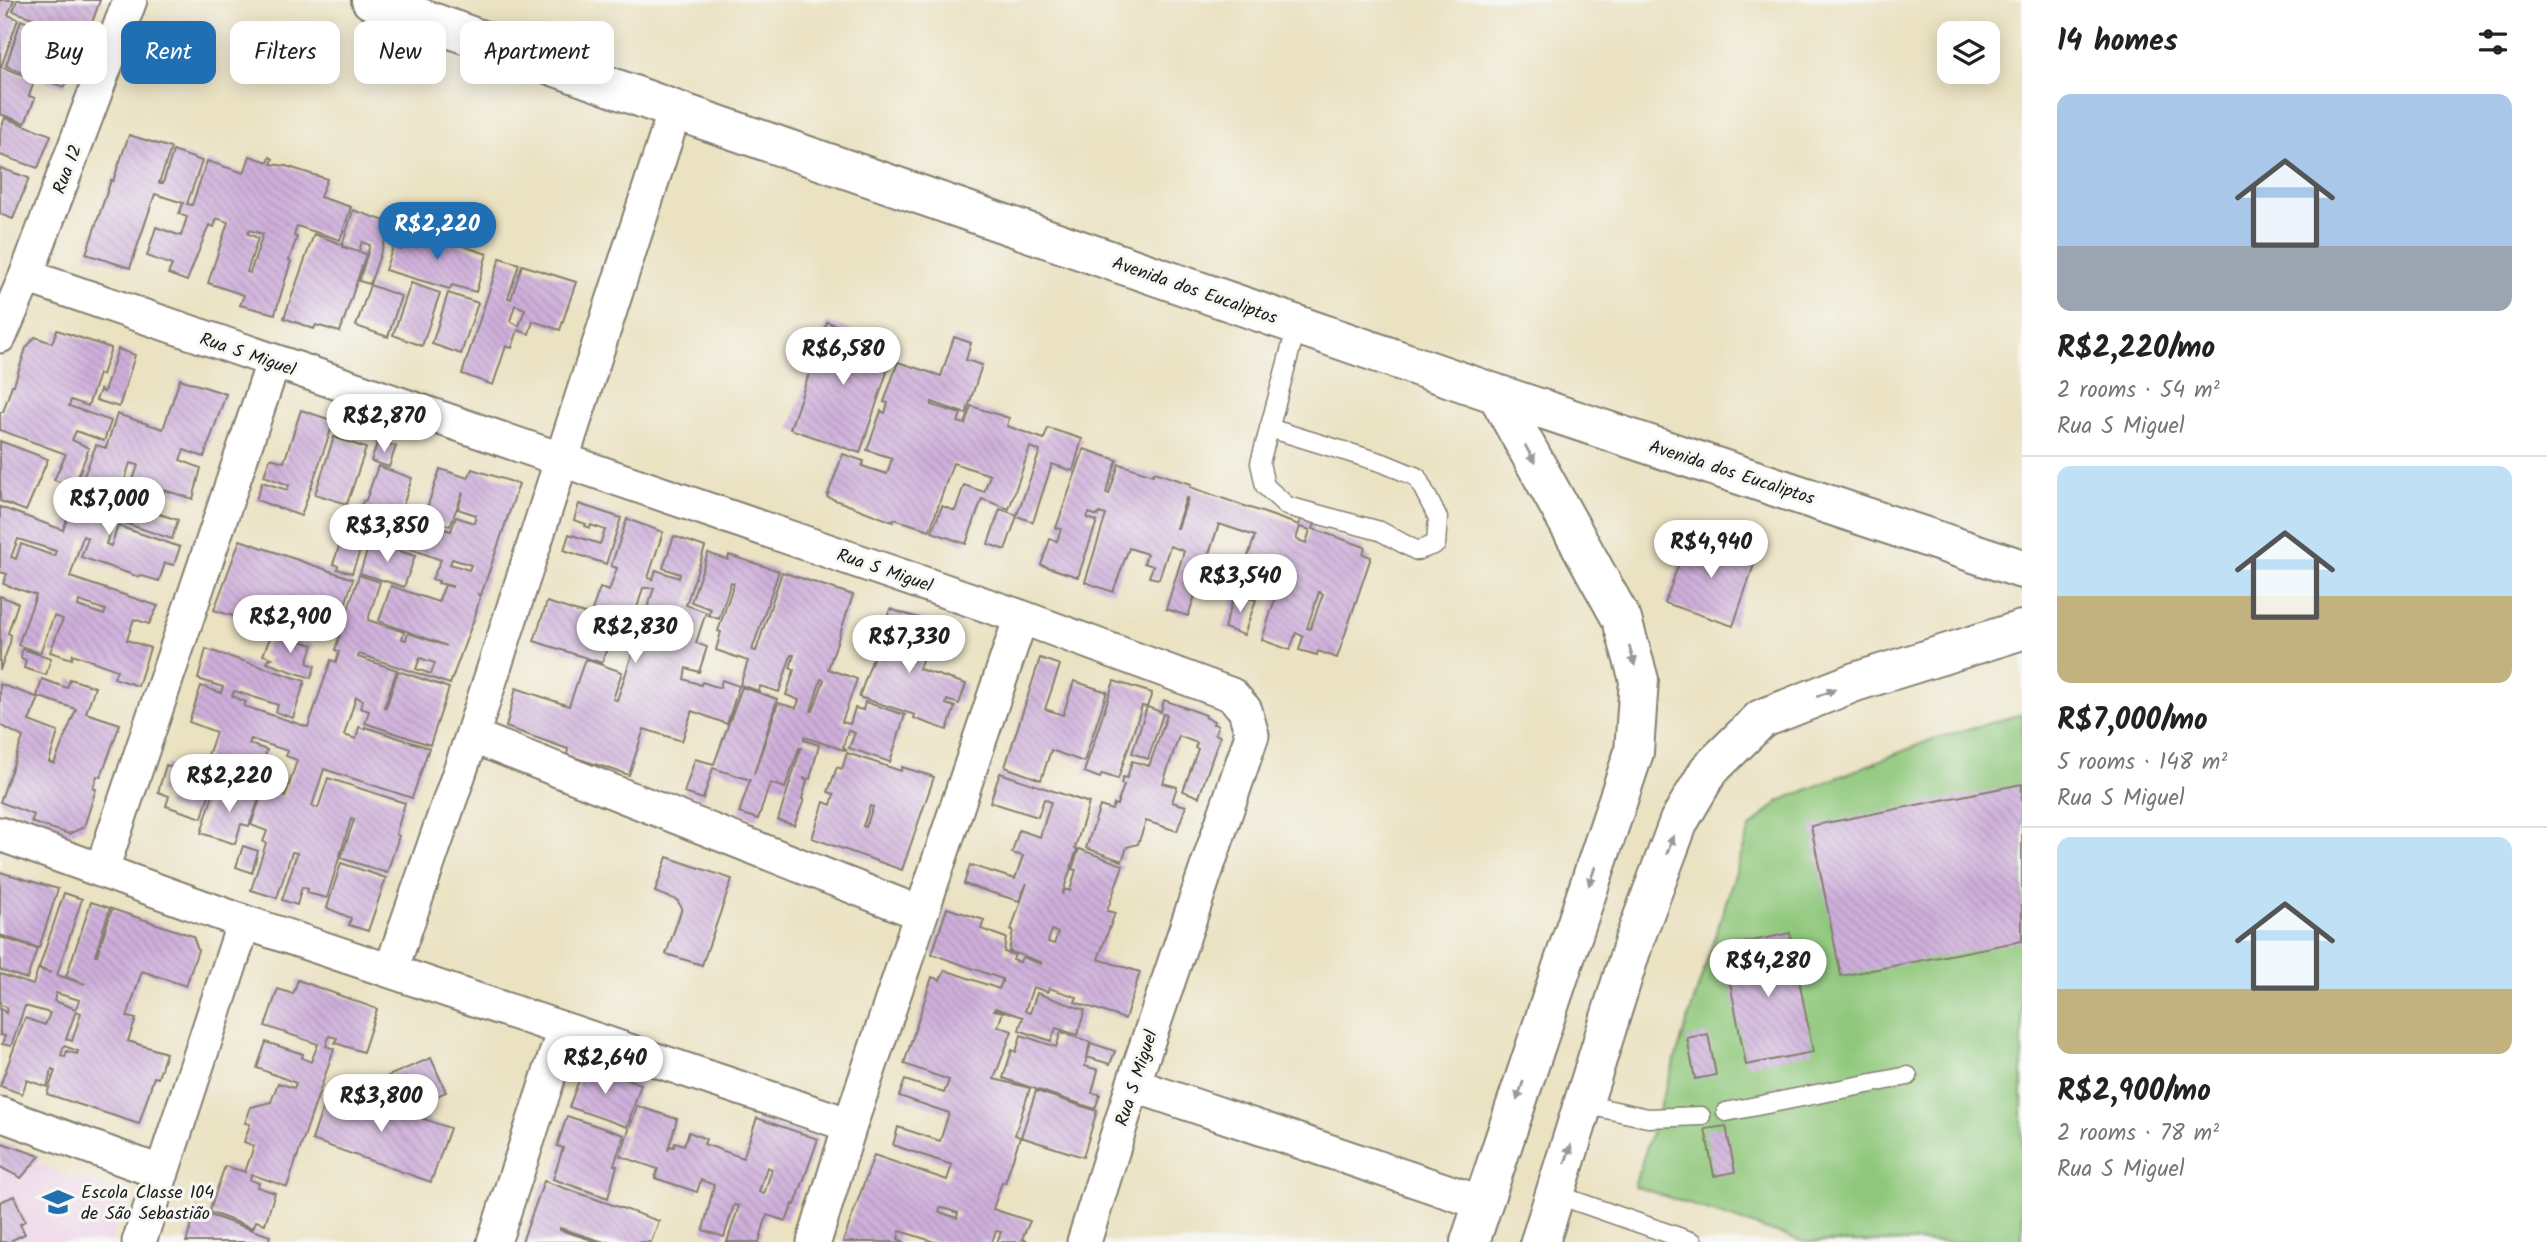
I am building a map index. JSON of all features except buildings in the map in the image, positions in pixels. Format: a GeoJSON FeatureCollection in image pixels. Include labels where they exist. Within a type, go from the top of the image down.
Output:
{"type":"FeatureCollection","features":[{"type":"Feature","properties":{"kind":"street","name":"Rua 12"},"geometry":{"type":"LineString","coordinates":[[0,336],[26,276],[131,0]]}},
{"type":"Feature","properties":{"kind":"street","name":"Avenida dos Eucaliptos"},"geometry":{"type":"LineString","coordinates":[[389,3],[675,110],[1497,394],[2022,569]]}},
{"type":"Feature","properties":{"kind":"street"},"geometry":{"type":"LineString","coordinates":[[391,970],[472,736],[675,110]]}},
{"type":"Feature","properties":{"kind":"street","name":"Rua S Miguel"},"geometry":{"type":"LineString","coordinates":[[26,276],[273,363],[1021,617],[1231,695],[1245,710],[1252,735],[1133,1086],[1084,1242]]}},
{"type":"Feature","properties":{"kind":"street"},"geometry":{"type":"LineString","coordinates":[[102,869],[273,363]]}},
{"type":"Feature","properties":{"kind":"street"},"geometry":{"type":"LineString","coordinates":[[1470,1242],[1634,752],[1639,680],[1622,620],[1497,394]]}},
{"type":"Feature","properties":{"kind":"street"},"geometry":{"type":"LineString","coordinates":[[814,1242],[920,913],[1021,617]]}},
{"type":"Feature","properties":{"kind":"street"},"geometry":{"type":"LineString","coordinates":[[1540,1242],[1634,941],[1679,821],[1709,770],[1761,719],[1855,682],[2022,631]]}},
{"type":"Feature","properties":{"kind":"street"},"geometry":{"type":"LineString","coordinates":[[472,736],[920,913]]}},
{"type":"Feature","properties":{"kind":"street"},"geometry":{"type":"LineString","coordinates":[[0,834],[244,922],[850,1125]]}},
{"type":"Feature","properties":{"kind":"street"},"geometry":{"type":"LineString","coordinates":[[139,1242],[244,922]]}},
{"type":"Feature","properties":{"kind":"street"},"geometry":{"type":"LineString","coordinates":[[1577,922],[1634,941]]}},
{"type":"Feature","properties":{"kind":"street"},"geometry":{"type":"LineString","coordinates":[[494,1242],[564,1030]]}},
{"type":"Feature","properties":{"kind":"street"},"geometry":{"type":"LineString","coordinates":[[1133,1086],[1482,1203]]}},
{"type":"Feature","properties":{"kind":"street"},"geometry":{"type":"LineString","coordinates":[[0,1114],[162,1173]]}},
{"type":"Feature","properties":{"kind":"lane"},"geometry":{"type":"LineString","coordinates":[[1269,428],[1383,463],[1417,477],[1438,518],[1436,544],[1417,551],[1380,530],[1287,506],[1265,485],[1260,463],[1269,428],[1297,325]]}},
{"type":"Feature","properties":{"kind":"lane"},"geometry":{"type":"LineString","coordinates":[[1726,1112],[1908,1076]]}},
{"type":"Feature","properties":{"kind":"lane"},"geometry":{"type":"LineString","coordinates":[[1583,1104],[1648,1118],[1701,1116]]}},
{"type":"Feature","properties":{"kind":"lane"},"geometry":{"type":"LineString","coordinates":[[1555,1194],[1693,1242]]}},
{"type":"Feature","properties":{"kind":"shaded area","name":"Escola Classe 104 de São Sebastião"},"geometry":{"type":"Polygon","coordinates":[[[0,1151],[113,1190],[121,1213],[111,1242],[0,1242],[0,1151]]]}},
{"type":"Feature","properties":{"kind":"green space"},"geometry":{"type":"Polygon","coordinates":[[[2022,714],[2022,1242],[1804,1242],[1634,1186],[1750,828],[1779,801],[1933,739],[2022,714]]]}},
{"type":"Feature","properties":{"kind":"place","name":"Escola Classe 104 de São Sebastião"},"geometry":{"type":"Point","coordinates":[58,1202]}}]}
